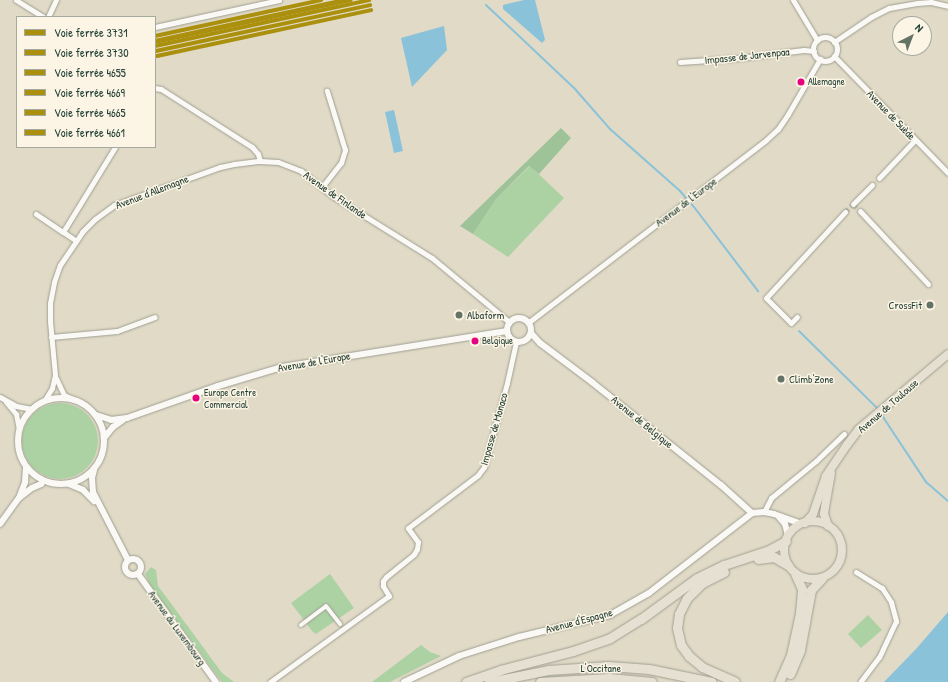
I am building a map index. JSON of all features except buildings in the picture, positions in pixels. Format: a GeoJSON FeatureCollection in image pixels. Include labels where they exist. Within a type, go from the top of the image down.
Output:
{"type":"FeatureCollection","features":[{"type":"Feature","properties":{"kind":"highway"},"geometry":{"type":"LineString","coordinates":[[466,682],[500,670],[573,651],[610,638],[641,619],[697,578],[724,565],[769,550],[787,538]]}},
{"type":"Feature","properties":{"kind":"highway"},"geometry":{"type":"LineString","coordinates":[[735,682],[702,667],[689,656],[681,646],[677,628],[682,606],[693,590],[715,575],[730,569],[769,556],[774,557],[788,565]]}},
{"type":"Feature","properties":{"kind":"highway"},"geometry":{"type":"LineString","coordinates":[[779,682],[791,655],[800,613],[802,589],[795,573]]}},
{"type":"Feature","properties":{"kind":"highway"},"geometry":{"type":"LineString","coordinates":[[786,682],[800,650],[811,590],[822,578]]}},
{"type":"Feature","properties":{"kind":"highway","name":"L'Occitane"},"geometry":{"type":"LineString","coordinates":[[489,682],[548,670],[609,666],[649,669],[712,682]]}},
{"type":"Feature","properties":{"kind":"highway","name":"L'Occitane"},"geometry":{"type":"LineString","coordinates":[[540,682],[610,678],[652,682]]}},
{"type":"Feature","properties":{"kind":"main road","name":"Avenue de Toulouse"},"geometry":{"type":"LineString","coordinates":[[803,523],[813,514],[822,485],[834,464],[855,434],[883,408],[948,354]]}},
{"type":"Feature","properties":{"kind":"main road","name":"Avenue de Toulouse"},"geometry":{"type":"LineString","coordinates":[[828,526],[824,514],[834,464]]}},
{"type":"Feature","properties":{"kind":"main road"},"geometry":{"type":"LineString","coordinates":[[817,522],[828,526],[839,538],[841,554],[837,567],[822,578],[805,578],[795,573],[788,565],[784,553],[787,538],[803,523],[817,522]]}},
{"type":"Feature","properties":{"kind":"street"},"geometry":{"type":"LineString","coordinates":[[16,0],[41,16]]}},
{"type":"Feature","properties":{"kind":"street"},"geometry":{"type":"LineString","coordinates":[[48,16],[56,0]]}},
{"type":"Feature","properties":{"kind":"street"},"geometry":{"type":"LineString","coordinates":[[156,27],[279,0]]}},
{"type":"Feature","properties":{"kind":"street"},"geometry":{"type":"LineString","coordinates":[[793,0],[817,40]]}},
{"type":"Feature","properties":{"kind":"street"},"geometry":{"type":"LineString","coordinates":[[834,42],[871,16],[889,8],[931,2],[948,6]]}},
{"type":"Feature","properties":{"kind":"street"},"geometry":{"type":"LineString","coordinates":[[828,38],[834,42],[836,50],[834,56],[828,60],[820,60],[814,51],[814,45],[817,40],[828,38]]}},
{"type":"Feature","properties":{"kind":"street","name":"Impasse de Jarvenpaa"},"geometry":{"type":"LineString","coordinates":[[680,62],[739,58],[804,50],[814,51]]}},
{"type":"Feature","properties":{"kind":"street","name":"Avenue de Suède"},"geometry":{"type":"LineString","coordinates":[[834,56],[948,173]]}},
{"type":"Feature","properties":{"kind":"street","name":"Avenue de l'Europe"},"geometry":{"type":"LineString","coordinates":[[528,322],[693,197],[778,129],[820,60]]}},
{"type":"Feature","properties":{"kind":"street"},"geometry":{"type":"LineString","coordinates":[[156,88],[161,89],[252,147],[258,154],[260,161]]}},
{"type":"Feature","properties":{"kind":"street"},"geometry":{"type":"LineString","coordinates":[[322,187],[342,163],[344,150],[327,91]]}},
{"type":"Feature","properties":{"kind":"street"},"geometry":{"type":"LineString","coordinates":[[879,178],[916,140]]}},
{"type":"Feature","properties":{"kind":"street"},"geometry":{"type":"LineString","coordinates":[[63,232],[114,148]]}},
{"type":"Feature","properties":{"kind":"street","name":"Avenue de Finlande"},"geometry":{"type":"LineString","coordinates":[[260,161],[278,162],[301,171],[334,197],[432,258],[509,322]]}},
{"type":"Feature","properties":{"kind":"street","name":"Avenue d'Allemagne"},"geometry":{"type":"LineString","coordinates":[[73,400],[64,395],[55,375],[51,337],[50,303],[54,282],[60,265],[75,240],[86,226],[114,205],[220,167],[260,161]]}},
{"type":"Feature","properties":{"kind":"street"},"geometry":{"type":"LineString","coordinates":[[853,204],[872,185]]}},
{"type":"Feature","properties":{"kind":"street"},"geometry":{"type":"LineString","coordinates":[[860,211],[928,284]]}},
{"type":"Feature","properties":{"kind":"street"},"geometry":{"type":"LineString","coordinates":[[797,317],[791,323],[766,298],[845,212]]}},
{"type":"Feature","properties":{"kind":"street"},"geometry":{"type":"LineString","coordinates":[[36,214],[75,240]]}},
{"type":"Feature","properties":{"kind":"street"},"geometry":{"type":"LineString","coordinates":[[51,337],[117,330],[155,317]]}},
{"type":"Feature","properties":{"kind":"street"},"geometry":{"type":"LineString","coordinates":[[519,318],[528,322],[531,327],[531,333],[524,341],[516,342],[510,338],[507,331],[509,322],[519,318]]}},
{"type":"Feature","properties":{"kind":"street","name":"Avenue de l'Europe"},"geometry":{"type":"LineString","coordinates":[[96,415],[111,420],[126,418],[218,386],[282,367],[507,331]]}},
{"type":"Feature","properties":{"kind":"street","name":"Avenue de Belgique"},"geometry":{"type":"LineString","coordinates":[[531,333],[540,343],[593,383],[721,485],[752,513]]}},
{"type":"Feature","properties":{"kind":"street","name":"Impasse de Monaco"},"geometry":{"type":"LineString","coordinates":[[270,682],[389,596],[383,586],[383,581],[386,576],[414,554],[417,549],[418,542],[408,528],[478,475],[484,467],[507,383],[516,342]]}},
{"type":"Feature","properties":{"kind":"street","name":"Avenue d'Allemagne"},"geometry":{"type":"LineString","coordinates":[[44,401],[52,388],[55,375]]}},
{"type":"Feature","properties":{"kind":"street"},"geometry":{"type":"LineString","coordinates":[[0,397],[16,406],[32,409]]}},
{"type":"Feature","properties":{"kind":"street"},"geometry":{"type":"LineString","coordinates":[[94,470],[82,479],[68,484],[55,484],[43,481],[26,467],[20,455],[17,442],[19,429],[27,414],[44,401],[54,398],[73,400],[86,406],[96,415],[100,422],[104,438],[102,455],[94,470],[91,485],[97,503],[128,560]]}},
{"type":"Feature","properties":{"kind":"street"},"geometry":{"type":"LineString","coordinates":[[6,401],[16,414],[19,429]]}},
{"type":"Feature","properties":{"kind":"street","name":"Avenue de l'Europe"},"geometry":{"type":"LineString","coordinates":[[104,438],[113,427],[126,418]]}},
{"type":"Feature","properties":{"kind":"street","name":"Avenue de Toulouse"},"geometry":{"type":"LineString","coordinates":[[764,512],[771,498],[816,461],[844,434]]}},
{"type":"Feature","properties":{"kind":"street"},"geometry":{"type":"LineString","coordinates":[[0,524],[19,498],[25,482],[26,467]]}},
{"type":"Feature","properties":{"kind":"street"},"geometry":{"type":"LineString","coordinates":[[19,498],[32,488],[41,484],[43,481]]}},
{"type":"Feature","properties":{"kind":"street"},"geometry":{"type":"LineString","coordinates":[[68,484],[83,490],[97,503]]}},
{"type":"Feature","properties":{"kind":"street"},"geometry":{"type":"LineString","coordinates":[[752,513],[764,512],[803,523]]}},
{"type":"Feature","properties":{"kind":"street","name":"Avenue d'Espagne"},"geometry":{"type":"LineString","coordinates":[[404,682],[458,656],[519,637],[610,615],[649,593],[752,513]]}},
{"type":"Feature","properties":{"kind":"street"},"geometry":{"type":"LineString","coordinates":[[779,516],[785,524],[787,538]]}},
{"type":"Feature","properties":{"kind":"street"},"geometry":{"type":"LineString","coordinates":[[133,559],[139,562],[141,568],[138,574],[131,575],[127,573],[125,566],[128,560],[133,559]]}},
{"type":"Feature","properties":{"kind":"street"},"geometry":{"type":"LineString","coordinates":[[856,572],[882,588],[891,602],[896,622],[879,657],[860,682]]}},
{"type":"Feature","properties":{"kind":"street","name":"Avenue du Luxembourg"},"geometry":{"type":"LineString","coordinates":[[138,574],[216,682]]}},
{"type":"Feature","properties":{"kind":"street"},"geometry":{"type":"LineString","coordinates":[[301,625],[326,606],[340,624]]}},
{"type":"Feature","properties":{"kind":"green space"},"geometry":{"type":"Polygon","coordinates":[[[561,128],[571,138],[539,174],[529,166],[496,199],[473,234],[460,226],[561,128]]]}},
{"type":"Feature","properties":{"kind":"green space"},"geometry":{"type":"Polygon","coordinates":[[[530,166],[564,198],[508,257],[473,234],[496,199],[530,166]]]}},
{"type":"Feature","properties":{"kind":"green space"},"geometry":{"type":"Polygon","coordinates":[[[53,403],[67,403],[81,409],[92,420],[98,434],[98,448],[95,456],[87,468],[81,473],[67,479],[53,479],[39,473],[28,462],[22,448],[22,434],[28,420],[39,409],[53,403]]]}},
{"type":"Feature","properties":{"kind":"green space"},"geometry":{"type":"Polygon","coordinates":[[[151,567],[156,570],[158,586],[222,673],[234,682],[222,682],[150,585],[145,574],[151,567]]]}},
{"type":"Feature","properties":{"kind":"green space"},"geometry":{"type":"Polygon","coordinates":[[[330,574],[354,608],[316,634],[312,631],[291,603],[330,574]]]}},
{"type":"Feature","properties":{"kind":"green space"},"geometry":{"type":"Polygon","coordinates":[[[868,615],[882,630],[861,648],[848,634],[868,615]]]}},
{"type":"Feature","properties":{"kind":"green space"},"geometry":{"type":"Polygon","coordinates":[[[421,645],[430,652],[441,656],[390,682],[372,682],[421,645]]]}},
{"type":"Feature","properties":{"kind":"water"},"geometry":{"type":"Polygon","coordinates":[[[524,0],[535,0],[545,40],[542,43],[503,9],[503,5],[524,0]]]}},
{"type":"Feature","properties":{"kind":"water"},"geometry":{"type":"Polygon","coordinates":[[[444,26],[447,50],[412,87],[401,38],[444,26]]]}},
{"type":"Feature","properties":{"kind":"water"},"geometry":{"type":"Polygon","coordinates":[[[394,110],[403,151],[394,153],[385,112],[394,110]]]}},
{"type":"Feature","properties":{"kind":"water"},"geometry":{"type":"Polygon","coordinates":[[[948,612],[948,682],[884,682],[916,649],[948,612]]]}},
{"type":"Feature","properties":{"kind":"waterway"},"geometry":{"type":"LineString","coordinates":[[486,5],[575,89],[610,129],[680,191],[758,291]]}},
{"type":"Feature","properties":{"kind":"waterway"},"geometry":{"type":"LineString","coordinates":[[799,331],[879,410]]}},
{"type":"Feature","properties":{"kind":"waterway"},"geometry":{"type":"LineString","coordinates":[[881,414],[926,482],[948,501]]}},
{"type":"Feature","properties":{"kind":"tunnel"},"geometry":{"type":"LineString","coordinates":[[845,212],[853,204],[860,211]]}},
{"type":"Feature","properties":{"kind":"rail line","name":"4661"},"geometry":{"type":"LineString","coordinates":[[156,36],[321,0]]}},
{"type":"Feature","properties":{"kind":"rail line","name":"4669"},"geometry":{"type":"LineString","coordinates":[[156,41],[345,0]]}},
{"type":"Feature","properties":{"kind":"rail line","name":"3730"},"geometry":{"type":"LineString","coordinates":[[156,42],[351,0]]}},
{"type":"Feature","properties":{"kind":"rail line","name":"3731"},"geometry":{"type":"LineString","coordinates":[[156,46],[369,0]]}},
{"type":"Feature","properties":{"kind":"rail line","name":"4655"},"geometry":{"type":"LineString","coordinates":[[156,51],[370,5]]}},
{"type":"Feature","properties":{"kind":"rail line","name":"4665"},"geometry":{"type":"LineString","coordinates":[[157,56],[371,10]]}},
{"type":"Feature","properties":{"kind":"place","name":"Allemagne"},"geometry":{"type":"Point","coordinates":[801,82]}},
{"type":"Feature","properties":{"kind":"place","name":"CrossFit"},"geometry":{"type":"Point","coordinates":[930,305]}},
{"type":"Feature","properties":{"kind":"place","name":"Albaform"},"geometry":{"type":"Point","coordinates":[459,315]}},
{"type":"Feature","properties":{"kind":"place","name":"Belgique"},"geometry":{"type":"Point","coordinates":[475,341]}},
{"type":"Feature","properties":{"kind":"place","name":"Climb'Zone"},"geometry":{"type":"Point","coordinates":[781,379]}},
{"type":"Feature","properties":{"kind":"place","name":"Europe Centre Commercial"},"geometry":{"type":"Point","coordinates":[196,398]}}]}
